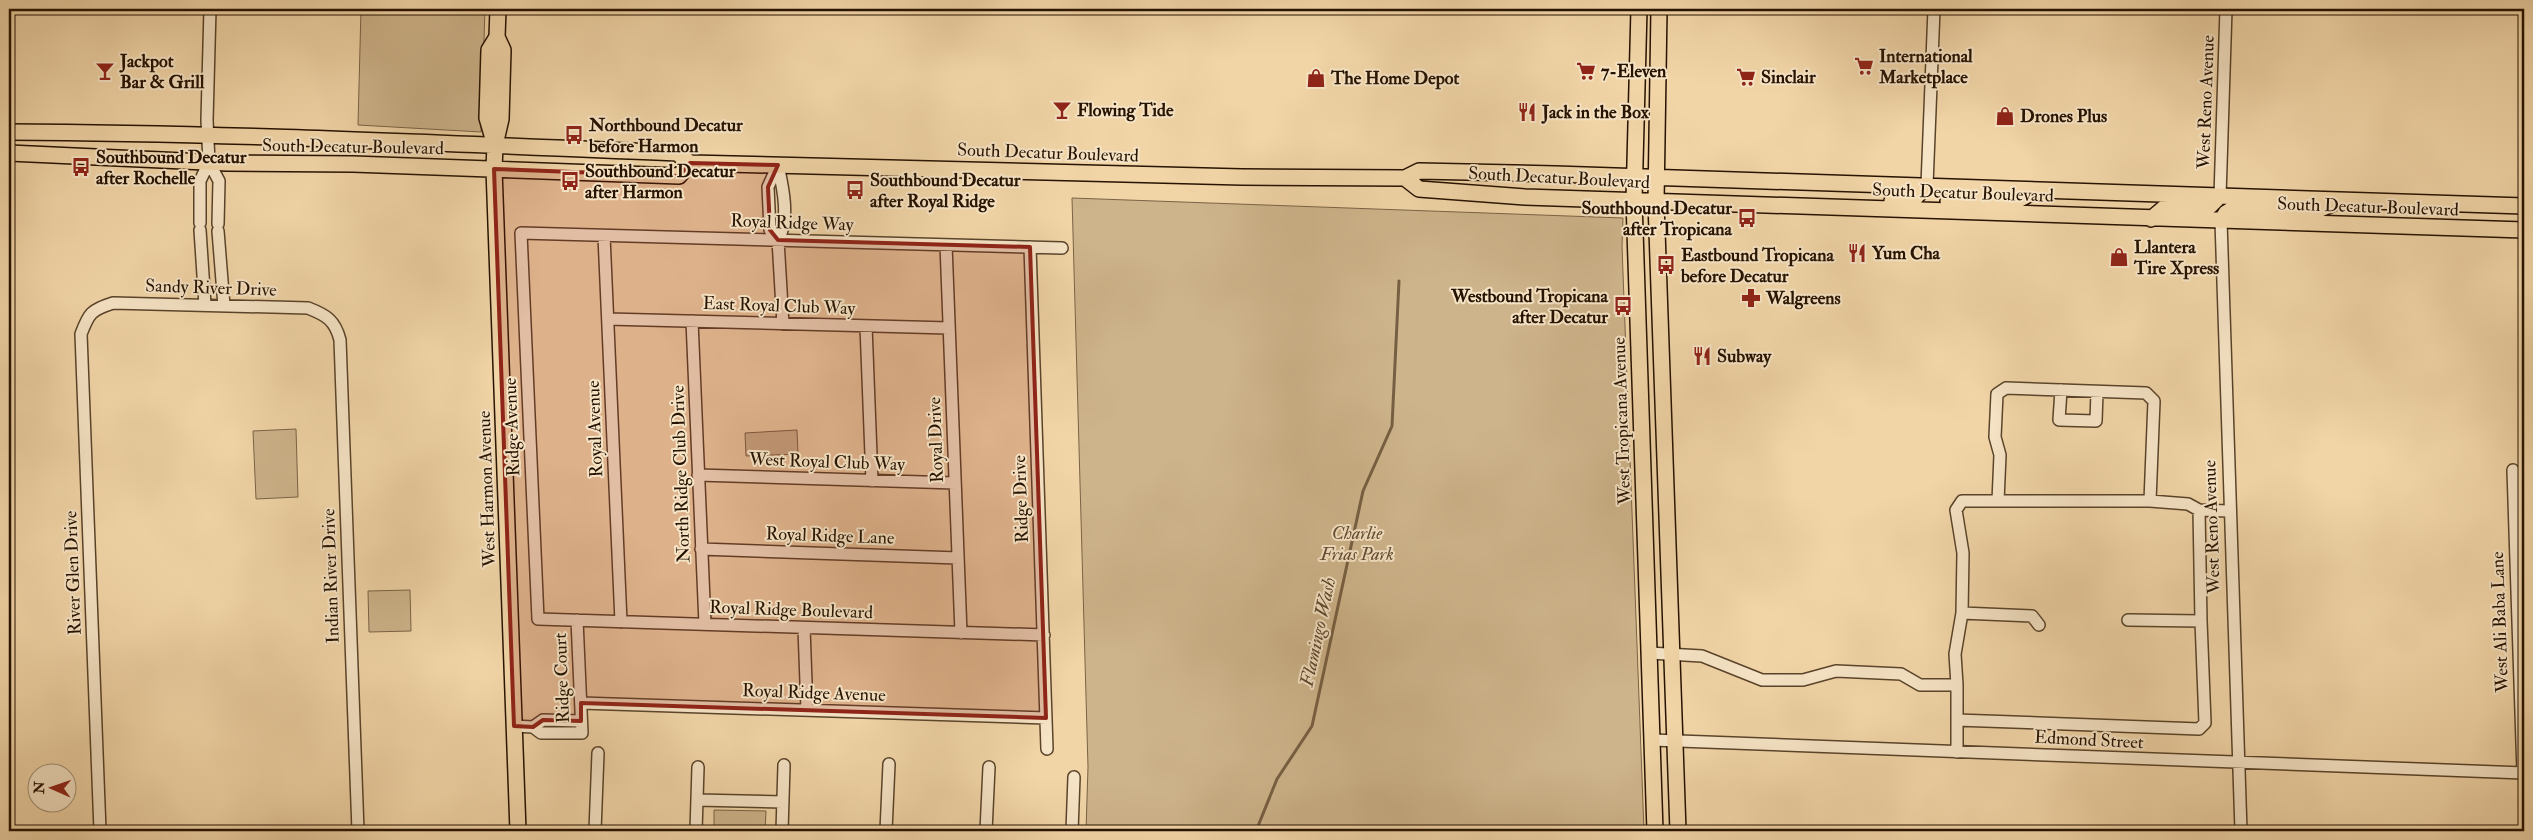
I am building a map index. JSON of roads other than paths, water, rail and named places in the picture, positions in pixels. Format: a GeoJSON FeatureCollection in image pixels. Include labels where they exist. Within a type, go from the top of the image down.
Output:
{"type":"FeatureCollection","features":[{"type":"Feature","properties":{"kind":"main road","name":"West Harmon Avenue"},"geometry":{"type":"LineString","coordinates":[[498,9],[497,37],[489,50],[487,118],[495,145],[494,169],[518,831]]}},
{"type":"Feature","properties":{"kind":"main road","name":"West Tropicana Avenue"},"geometry":{"type":"LineString","coordinates":[[1639,9],[1634,201],[1655,831]]}},
{"type":"Feature","properties":{"kind":"main road"},"geometry":{"type":"LineString","coordinates":[[1650,9],[1658,38]]}},
{"type":"Feature","properties":{"kind":"main road"},"geometry":{"type":"LineString","coordinates":[[1659,9],[1656,202],[1665,516],[1678,831]]}},
{"type":"Feature","properties":{"kind":"main road","name":"South Decatur Boulevard"},"geometry":{"type":"LineString","coordinates":[[9,132],[495,145],[677,153],[690,163],[1242,177],[1405,178],[1419,172],[1634,176],[2524,206]]}},
{"type":"Feature","properties":{"kind":"main road","name":"South Decatur Boulevard"},"geometry":{"type":"LineString","coordinates":[[9,154],[680,176],[690,163]]}},
{"type":"Feature","properties":{"kind":"main road","name":"South Decatur Boulevard"},"geometry":{"type":"LineString","coordinates":[[1405,178],[1418,189],[1525,197],[2524,230]]}},
{"type":"Feature","properties":{"kind":"main road"},"geometry":{"type":"LineString","coordinates":[[1845,208],[1862,201],[1915,198],[1927,185]]}},
{"type":"Feature","properties":{"kind":"main road"},"geometry":{"type":"LineString","coordinates":[[1925,210],[1929,205],[1940,201],[2016,201],[2036,190]]}},
{"type":"Feature","properties":{"kind":"main road"},"geometry":{"type":"LineString","coordinates":[[2151,219],[2164,208],[2210,206],[2220,196]]}},
{"type":"Feature","properties":{"kind":"main road"},"geometry":{"type":"LineString","coordinates":[[2221,221],[2226,213],[2231,210],[2314,212],[2342,200]]}},
{"type":"Feature","properties":{"kind":"main road"},"geometry":{"type":"LineString","coordinates":[[1644,516],[1665,516]]}},
{"type":"Feature","properties":{"kind":"street"},"geometry":{"type":"LineString","coordinates":[[210,9],[209,162],[219,181],[218,227],[224,306]]}},
{"type":"Feature","properties":{"kind":"street"},"geometry":{"type":"LineString","coordinates":[[1927,185],[1934,9]]}},
{"type":"Feature","properties":{"kind":"street","name":"West Reno Avenue"},"geometry":{"type":"LineString","coordinates":[[2220,196],[2226,9]]}},
{"type":"Feature","properties":{"kind":"street"},"geometry":{"type":"LineString","coordinates":[[205,305],[200,227],[200,181],[209,162]]}},
{"type":"Feature","properties":{"kind":"street"},"geometry":{"type":"LineString","coordinates":[[778,165],[768,187],[770,230],[778,240],[783,324]]}},
{"type":"Feature","properties":{"kind":"street","name":"West Reno Avenue"},"geometry":{"type":"LineString","coordinates":[[2221,221],[2228,512],[2241,831]]}},
{"type":"Feature","properties":{"kind":"street","name":"Royal Ridge Way"},"geometry":{"type":"LineString","coordinates":[[521,234],[1062,248]]}},
{"type":"Feature","properties":{"kind":"street","name":"Ridge Avenue"},"geometry":{"type":"LineString","coordinates":[[521,234],[538,619]]}},
{"type":"Feature","properties":{"kind":"street","name":"Royal Avenue"},"geometry":{"type":"LineString","coordinates":[[604,236],[621,622]]}},
{"type":"Feature","properties":{"kind":"street","name":"Royal Drive"},"geometry":{"type":"LineString","coordinates":[[946,245],[961,633]]}},
{"type":"Feature","properties":{"kind":"street","name":"Ridge Drive"},"geometry":{"type":"LineString","coordinates":[[1030,247],[1047,749]]}},
{"type":"Feature","properties":{"kind":"street","name":"Sandy River Drive"},"geometry":{"type":"LineString","coordinates":[[88,315],[98,308],[113,303],[205,305],[308,308],[324,314],[333,321]]}},
{"type":"Feature","properties":{"kind":"street","name":"River Glen Drive"},"geometry":{"type":"LineString","coordinates":[[88,315],[81,334],[100,831]]}},
{"type":"Feature","properties":{"kind":"street","name":"East Royal Club Way"},"geometry":{"type":"LineString","coordinates":[[608,319],[949,328]]}},
{"type":"Feature","properties":{"kind":"street","name":"Indian River Drive"},"geometry":{"type":"LineString","coordinates":[[333,321],[340,340],[358,831]]}},
{"type":"Feature","properties":{"kind":"street","name":"North Ridge Club Drive"},"geometry":{"type":"LineString","coordinates":[[692,321],[705,624]]}},
{"type":"Feature","properties":{"kind":"street"},"geometry":{"type":"LineString","coordinates":[[866,326],[872,481]]}},
{"type":"Feature","properties":{"kind":"street"},"geometry":{"type":"LineString","coordinates":[[1998,501],[2000,455],[1995,437],[1997,394],[2006,388],[2146,393],[2154,401],[2150,501]]}},
{"type":"Feature","properties":{"kind":"street"},"geometry":{"type":"LineString","coordinates":[[2061,390],[2059,420],[2096,421],[2098,392]]}},
{"type":"Feature","properties":{"kind":"street","name":"West Ali Baba Lane"},"geometry":{"type":"LineString","coordinates":[[2513,470],[2523,773]]}},
{"type":"Feature","properties":{"kind":"street","name":"West Royal Club Way"},"geometry":{"type":"LineString","coordinates":[[698,475],[955,483]]}},
{"type":"Feature","properties":{"kind":"street"},"geometry":{"type":"LineString","coordinates":[[1957,752],[1955,654],[1962,612],[1963,552],[1956,510],[1962,501],[2150,501],[2188,504],[2199,510],[2228,512]]}},
{"type":"Feature","properties":{"kind":"street"},"geometry":{"type":"LineString","coordinates":[[1957,720],[2199,729],[2205,723],[2199,510]]}},
{"type":"Feature","properties":{"kind":"street","name":"Royal Ridge Lane"},"geometry":{"type":"LineString","coordinates":[[702,549],[958,558]]}},
{"type":"Feature","properties":{"kind":"street"},"geometry":{"type":"LineString","coordinates":[[1962,612],[2032,616],[2039,625]]}},
{"type":"Feature","properties":{"kind":"street","name":"Royal Ridge Boulevard"},"geometry":{"type":"LineString","coordinates":[[538,619],[1044,635]]}},
{"type":"Feature","properties":{"kind":"street","name":"Ridge Court"},"geometry":{"type":"LineString","coordinates":[[534,727],[540,733],[582,734],[577,620]]}},
{"type":"Feature","properties":{"kind":"street"},"geometry":{"type":"LineString","coordinates":[[2128,620],[2201,621]]}},
{"type":"Feature","properties":{"kind":"street"},"geometry":{"type":"LineString","coordinates":[[804,628],[807,710]]}},
{"type":"Feature","properties":{"kind":"street"},"geometry":{"type":"LineString","coordinates":[[1649,653],[1702,656],[1762,680],[1803,680],[1836,671],[1901,674],[1920,684],[1957,685]]}},
{"type":"Feature","properties":{"kind":"street","name":"Royal Ridge Avenue"},"geometry":{"type":"LineString","coordinates":[[581,703],[1046,718]]}},
{"type":"Feature","properties":{"kind":"street"},"geometry":{"type":"LineString","coordinates":[[514,726],[534,727],[543,720],[581,721]]}},
{"type":"Feature","properties":{"kind":"street","name":"Edmond Street"},"geometry":{"type":"LineString","coordinates":[[1652,740],[2238,764],[2523,773]]}},
{"type":"Feature","properties":{"kind":"street"},"geometry":{"type":"LineString","coordinates":[[595,831],[598,753]]}},
{"type":"Feature","properties":{"kind":"street"},"geometry":{"type":"LineString","coordinates":[[886,831],[889,764]]}},
{"type":"Feature","properties":{"kind":"street"},"geometry":{"type":"LineString","coordinates":[[782,831],[784,765]]}},
{"type":"Feature","properties":{"kind":"street"},"geometry":{"type":"LineString","coordinates":[[696,831],[698,767]]}},
{"type":"Feature","properties":{"kind":"street"},"geometry":{"type":"LineString","coordinates":[[986,831],[989,767]]}},
{"type":"Feature","properties":{"kind":"street"},"geometry":{"type":"LineString","coordinates":[[1072,831],[1074,777]]}},
{"type":"Feature","properties":{"kind":"street"},"geometry":{"type":"LineString","coordinates":[[697,800],[783,802]]}},
{"type":"Feature","properties":{"kind":"waterway","name":"Flamingo Wash"},"geometry":{"type":"LineString","coordinates":[[1256,831],[1277,779],[1312,726],[1363,491],[1392,426],[1399,281]]}},
{"type":"Feature","properties":{"kind":"place","name":"International Marketplace"},"geometry":{"type":"Point","coordinates":[1864,66]}},
{"type":"Feature","properties":{"kind":"place","name":"Jackpot Bar & Grill"},"geometry":{"type":"Point","coordinates":[105,71]}},
{"type":"Feature","properties":{"kind":"place","name":"7-Eleven"},"geometry":{"type":"Point","coordinates":[1586,71]}},
{"type":"Feature","properties":{"kind":"place","name":"Sinclair"},"geometry":{"type":"Point","coordinates":[1746,77]}},
{"type":"Feature","properties":{"kind":"place","name":"The Home Depot"},"geometry":{"type":"Point","coordinates":[1316,78]}},
{"type":"Feature","properties":{"kind":"place","name":"Flowing Tide"},"geometry":{"type":"Point","coordinates":[1062,110]}},
{"type":"Feature","properties":{"kind":"place","name":"Jack in the Box"},"geometry":{"type":"Point","coordinates":[1527,112]}},
{"type":"Feature","properties":{"kind":"place","name":"Drones Plus"},"geometry":{"type":"Point","coordinates":[2005,116]}},
{"type":"Feature","properties":{"kind":"place","name":"Northbound Decatur before Harmon"},"geometry":{"type":"Point","coordinates":[574,135]}},
{"type":"Feature","properties":{"kind":"place","name":"Southbound Decatur after Rochelle"},"geometry":{"type":"Point","coordinates":[81,167]}},
{"type":"Feature","properties":{"kind":"place","name":"Southbound Decatur after Harmon"},"geometry":{"type":"Point","coordinates":[570,181]}},
{"type":"Feature","properties":{"kind":"place","name":"Southbound Decatur after Royal Ridge"},"geometry":{"type":"Point","coordinates":[855,190]}},
{"type":"Feature","properties":{"kind":"place","name":"Southbound Decatur after Tropicana"},"geometry":{"type":"Point","coordinates":[1747,218]}},
{"type":"Feature","properties":{"kind":"place","name":"Yum Cha"},"geometry":{"type":"Point","coordinates":[1857,253]}},
{"type":"Feature","properties":{"kind":"place","name":"Llantera Tire Xpress"},"geometry":{"type":"Point","coordinates":[2119,257]}},
{"type":"Feature","properties":{"kind":"place","name":"Eastbound Tropicana before Decatur"},"geometry":{"type":"Point","coordinates":[1666,265]}},
{"type":"Feature","properties":{"kind":"place","name":"Walgreens"},"geometry":{"type":"Point","coordinates":[1751,298]}},
{"type":"Feature","properties":{"kind":"place","name":"Westbound Tropicana after Decatur"},"geometry":{"type":"Point","coordinates":[1623,306]}},
{"type":"Feature","properties":{"kind":"place","name":"Subway"},"geometry":{"type":"Point","coordinates":[1702,356]}},
{"type":"Feature","properties":{"kind":"park label","name":"Charlie Frias Park"},"geometry":{"type":"Point","coordinates":[1357,543]}}]}
